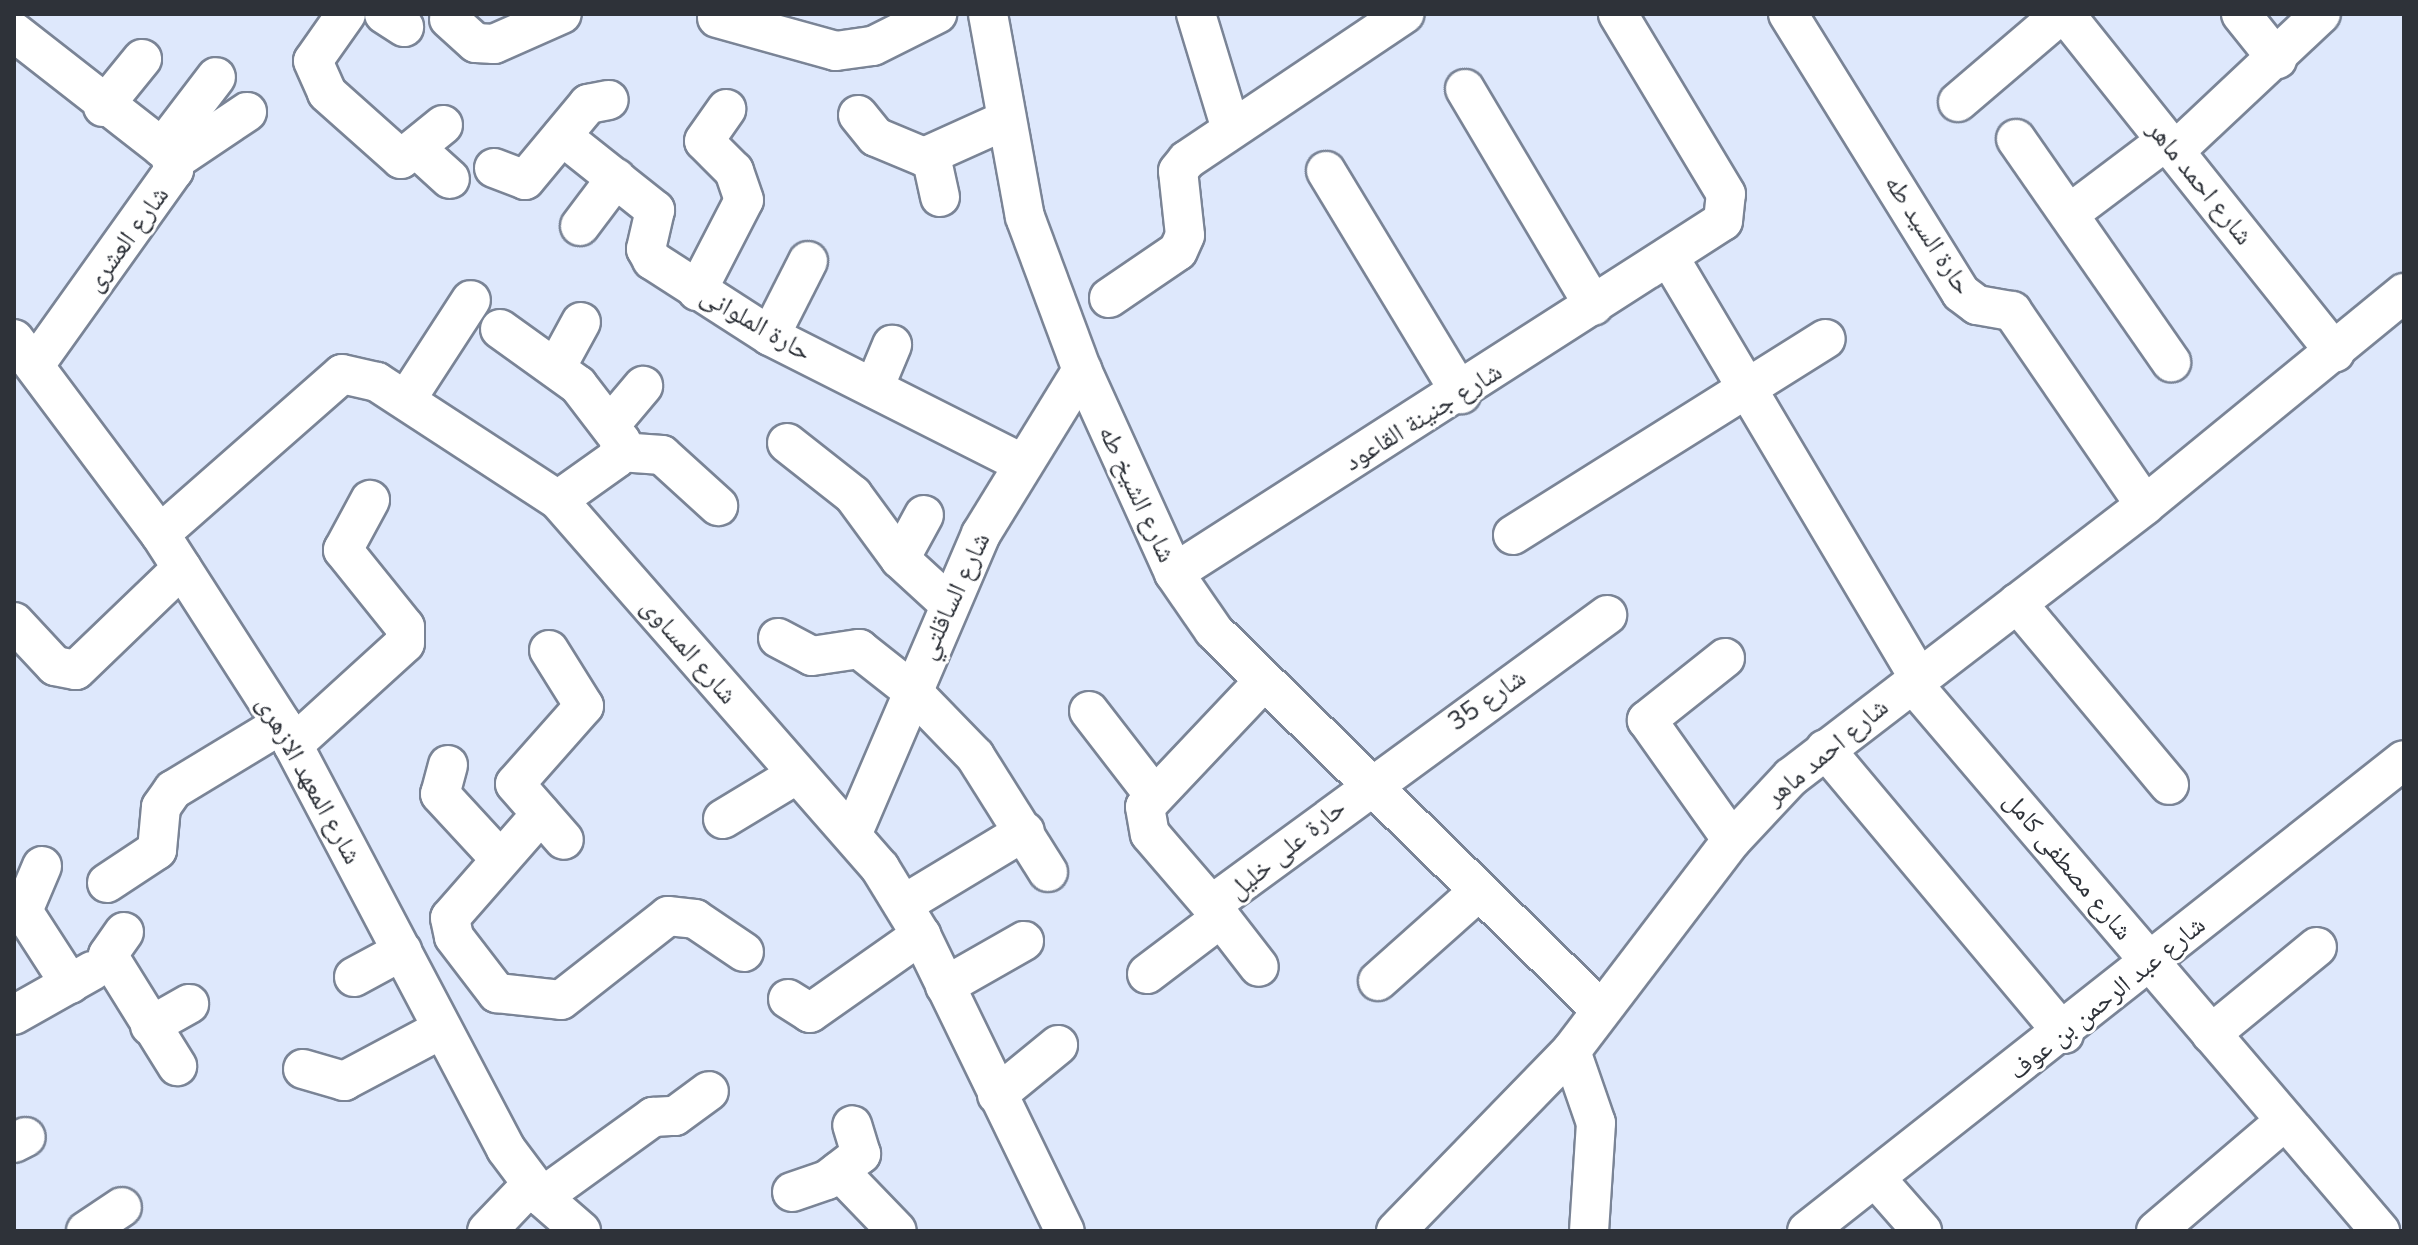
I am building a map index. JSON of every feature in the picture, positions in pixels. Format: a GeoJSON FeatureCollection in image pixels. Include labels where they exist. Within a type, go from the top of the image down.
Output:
{"type":"FeatureCollection","features":[{"type":"Feature","properties":{"kind":"street"},"geometry":{"type":"LineString","coordinates":[[346,14],[317,49],[319,84],[396,157],[431,138],[450,179]]}},
{"type":"Feature","properties":{"kind":"street"},"geometry":{"type":"LineString","coordinates":[[717,18],[836,51],[873,46],[937,14]]}},
{"type":"Feature","properties":{"kind":"street","name":"شارع الشيخ طه"},"geometry":{"type":"LineString","coordinates":[[988,14],[1004,121],[1025,217],[1082,370],[1174,573],[1214,631],[1599,1008]]}},
{"type":"Feature","properties":{"kind":"street"},"geometry":{"type":"LineString","coordinates":[[1196,14],[1231,129]]}},
{"type":"Feature","properties":{"kind":"street"},"geometry":{"type":"LineString","coordinates":[[1109,298],[1178,251],[1185,235],[1178,171],[1231,129],[1404,14]]}},
{"type":"Feature","properties":{"kind":"street","name":"شارع جنينة القاعود"},"geometry":{"type":"LineString","coordinates":[[1174,573],[1461,394],[1723,221],[1728,203],[1618,14]]}},
{"type":"Feature","properties":{"kind":"street","name":"حارة السيد طه"},"geometry":{"type":"LineString","coordinates":[[1788,14],[1961,293],[1977,305],[2012,311],[2145,505]]}},
{"type":"Feature","properties":{"kind":"street"},"geometry":{"type":"LineString","coordinates":[[2241,14],[2277,59]]}},
{"type":"Feature","properties":{"kind":"street"},"geometry":{"type":"LineString","coordinates":[[2069,214],[2170,146],[2277,59],[2321,14]]}},
{"type":"Feature","properties":{"kind":"street"},"geometry":{"type":"LineString","coordinates":[[449,19],[468,38],[494,44],[563,17]]}},
{"type":"Feature","properties":{"kind":"street"},"geometry":{"type":"LineString","coordinates":[[1958,102],[2072,17]]}},
{"type":"Feature","properties":{"kind":"street","name":"شارع احمد ماهر"},"geometry":{"type":"LineString","coordinates":[[2072,17],[2170,146],[2335,352]]}},
{"type":"Feature","properties":{"kind":"street","name":"شارع العشرى"},"geometry":{"type":"LineString","coordinates":[[14,32],[103,107],[168,154],[163,192],[24,352]]}},
{"type":"Feature","properties":{"kind":"street"},"geometry":{"type":"LineString","coordinates":[[103,107],[142,59]]}},
{"type":"Feature","properties":{"kind":"street"},"geometry":{"type":"LineString","coordinates":[[168,154],[216,77]]}},
{"type":"Feature","properties":{"kind":"street"},"geometry":{"type":"LineString","coordinates":[[1465,89],[1594,306]]}},
{"type":"Feature","properties":{"kind":"street"},"geometry":{"type":"LineString","coordinates":[[494,168],[525,180],[588,104],[609,100]]}},
{"type":"Feature","properties":{"kind":"street"},"geometry":{"type":"LineString","coordinates":[[697,291],[743,211],[740,180],[704,141],[726,109]]}},
{"type":"Feature","properties":{"kind":"street"},"geometry":{"type":"LineString","coordinates":[[168,154],[247,112]]}},
{"type":"Feature","properties":{"kind":"street"},"geometry":{"type":"LineString","coordinates":[[858,115],[876,137],[931,156],[1004,121]]}},
{"type":"Feature","properties":{"kind":"street","name":"حارة الملوانى"},"geometry":{"type":"LineString","coordinates":[[562,136],[655,210],[647,255],[697,291],[770,336],[1019,462]]}},
{"type":"Feature","properties":{"kind":"street"},"geometry":{"type":"LineString","coordinates":[[2016,139],[2171,362]]}},
{"type":"Feature","properties":{"kind":"street"},"geometry":{"type":"LineString","coordinates":[[931,156],[940,197]]}},
{"type":"Feature","properties":{"kind":"street"},"geometry":{"type":"LineString","coordinates":[[1326,171],[1461,394]]}},
{"type":"Feature","properties":{"kind":"street"},"geometry":{"type":"LineString","coordinates":[[580,226],[616,178]]}},
{"type":"Feature","properties":{"kind":"street","name":"شارع مصطفى كامل"},"geometry":{"type":"LineString","coordinates":[[1669,257],[1916,681],[2380,1231]]}},
{"type":"Feature","properties":{"kind":"street"},"geometry":{"type":"LineString","coordinates":[[770,336],[808,261]]}},
{"type":"Feature","properties":{"kind":"street"},"geometry":{"type":"LineString","coordinates":[[406,400],[471,300]]}},
{"type":"Feature","properties":{"kind":"street","name":"شارع احمد ماهر"},"geometry":{"type":"LineString","coordinates":[[1396,1231],[1571,1051],[1599,1008],[1732,840],[1825,749],[2145,505],[2335,352],[2398,313]]}},
{"type":"Feature","properties":{"kind":"street"},"geometry":{"type":"LineString","coordinates":[[557,366],[581,322]]}},
{"type":"Feature","properties":{"kind":"street"},"geometry":{"type":"LineString","coordinates":[[500,329],[557,366],[615,438],[662,455],[718,506]]}},
{"type":"Feature","properties":{"kind":"street"},"geometry":{"type":"LineString","coordinates":[[1513,535],[1826,339]]}},
{"type":"Feature","properties":{"kind":"street"},"geometry":{"type":"LineString","coordinates":[[874,388],[892,345]]}},
{"type":"Feature","properties":{"kind":"street","name":"شارع المعهد الازهرى"},"geometry":{"type":"LineString","coordinates":[[24,352],[182,568],[287,734],[435,1014],[536,1191],[581,1231]]}},
{"type":"Feature","properties":{"kind":"street","name":"شارع الساقلتي"},"geometry":{"type":"LineString","coordinates":[[852,835],[948,603],[1019,462],[1082,370]]}},
{"type":"Feature","properties":{"kind":"street","name":"شارع المساوى"},"geometry":{"type":"LineString","coordinates":[[160,534],[325,383],[360,374],[406,400],[558,500],[796,775],[852,835],[912,919],[1065,1231]]}},
{"type":"Feature","properties":{"kind":"street"},"geometry":{"type":"LineString","coordinates":[[558,500],[615,438],[643,386]]}},
{"type":"Feature","properties":{"kind":"street"},"geometry":{"type":"LineString","coordinates":[[787,443],[853,495],[900,559],[948,603]]}},
{"type":"Feature","properties":{"kind":"street"},"geometry":{"type":"LineString","coordinates":[[107,883],[157,850],[161,807],[173,790],[287,734],[405,643],[405,627],[343,550],[370,500]]}},
{"type":"Feature","properties":{"kind":"street"},"geometry":{"type":"LineString","coordinates":[[900,559],[924,515]]}},
{"type":"Feature","properties":{"kind":"street"},"geometry":{"type":"LineString","coordinates":[[14,622],[55,666],[76,670],[182,568]]}},
{"type":"Feature","properties":{"kind":"street"},"geometry":{"type":"LineString","coordinates":[[2017,603],[2169,785]]}},
{"type":"Feature","properties":{"kind":"street","name":"شارع 35"},"geometry":{"type":"LineString","coordinates":[[1368,784],[1607,615]]}},
{"type":"Feature","properties":{"kind":"street"},"geometry":{"type":"LineString","coordinates":[[778,638],[812,656],[859,649],[911,690],[975,756],[1048,872]]}},
{"type":"Feature","properties":{"kind":"street"},"geometry":{"type":"LineString","coordinates":[[549,650],[584,706],[515,779],[553,827],[500,859],[450,918],[454,937],[497,993],[549,1003],[571,995],[668,916],[695,919],[744,952]]}},
{"type":"Feature","properties":{"kind":"street"},"geometry":{"type":"LineString","coordinates":[[1725,658],[1647,720],[1732,840]]}},
{"type":"Feature","properties":{"kind":"street"},"geometry":{"type":"LineString","coordinates":[[1089,711],[1154,795],[1264,681]]}},
{"type":"Feature","properties":{"kind":"street"},"geometry":{"type":"LineString","coordinates":[[1825,749],[2064,1034]]}},
{"type":"Feature","properties":{"kind":"street","name":"شارع عبد الرحمن بن عوف"},"geometry":{"type":"LineString","coordinates":[[1807,1231],[1878,1181],[2404,760]]}},
{"type":"Feature","properties":{"kind":"street"},"geometry":{"type":"LineString","coordinates":[[448,765],[440,794],[500,859]]}},
{"type":"Feature","properties":{"kind":"street"},"geometry":{"type":"LineString","coordinates":[[723,819],[796,775]]}},
{"type":"Feature","properties":{"kind":"street","name":"حارة على خليل"},"geometry":{"type":"LineString","coordinates":[[1154,795],[1145,826],[1216,911],[1368,784]]}},
{"type":"Feature","properties":{"kind":"street"},"geometry":{"type":"LineString","coordinates":[[788,999],[810,1013],[912,919],[1025,831]]}},
{"type":"Feature","properties":{"kind":"street"},"geometry":{"type":"LineString","coordinates":[[42,866],[23,911],[70,984]]}},
{"type":"Feature","properties":{"kind":"street"},"geometry":{"type":"LineString","coordinates":[[1378,981],[1479,891]]}},
{"type":"Feature","properties":{"kind":"street"},"geometry":{"type":"LineString","coordinates":[[1147,974],[1216,911],[1259,967]]}},
{"type":"Feature","properties":{"kind":"street"},"geometry":{"type":"LineString","coordinates":[[945,986],[1024,941]]}},
{"type":"Feature","properties":{"kind":"street"},"geometry":{"type":"LineString","coordinates":[[14,1015],[70,984],[118,946],[150,1026],[177,1066]]}},
{"type":"Feature","properties":{"kind":"street"},"geometry":{"type":"LineString","coordinates":[[2211,1034],[2317,947]]}},
{"type":"Feature","properties":{"kind":"street"},"geometry":{"type":"LineString","coordinates":[[354,977],[402,951]]}},
{"type":"Feature","properties":{"kind":"street"},"geometry":{"type":"LineString","coordinates":[[303,1069],[344,1081],[435,1014],[473,963]]}},
{"type":"Feature","properties":{"kind":"street"},"geometry":{"type":"LineString","coordinates":[[150,1026],[189,1004]]}},
{"type":"Feature","properties":{"kind":"street"},"geometry":{"type":"LineString","coordinates":[[997,1095],[1058,1045]]}},
{"type":"Feature","properties":{"kind":"street"},"geometry":{"type":"LineString","coordinates":[[1571,1051],[1596,1123],[1589,1231]]}},
{"type":"Feature","properties":{"kind":"street"},"geometry":{"type":"LineString","coordinates":[[487,1231],[536,1191],[653,1117],[675,1116],[709,1091]]}},
{"type":"Feature","properties":{"kind":"street"},"geometry":{"type":"LineString","coordinates":[[2156,1231],[2285,1121]]}},
{"type":"Feature","properties":{"kind":"street"},"geometry":{"type":"LineString","coordinates":[[792,1192],[839,1171],[861,1154],[852,1125]]}},
{"type":"Feature","properties":{"kind":"street"},"geometry":{"type":"LineString","coordinates":[[839,1171],[897,1231]]}},
{"type":"Feature","properties":{"kind":"street"},"geometry":{"type":"LineString","coordinates":[[1878,1181],[1922,1231]]}},
{"type":"Feature","properties":{"kind":"street"},"geometry":{"type":"LineString","coordinates":[[86,1231],[122,1207]]}}]}
